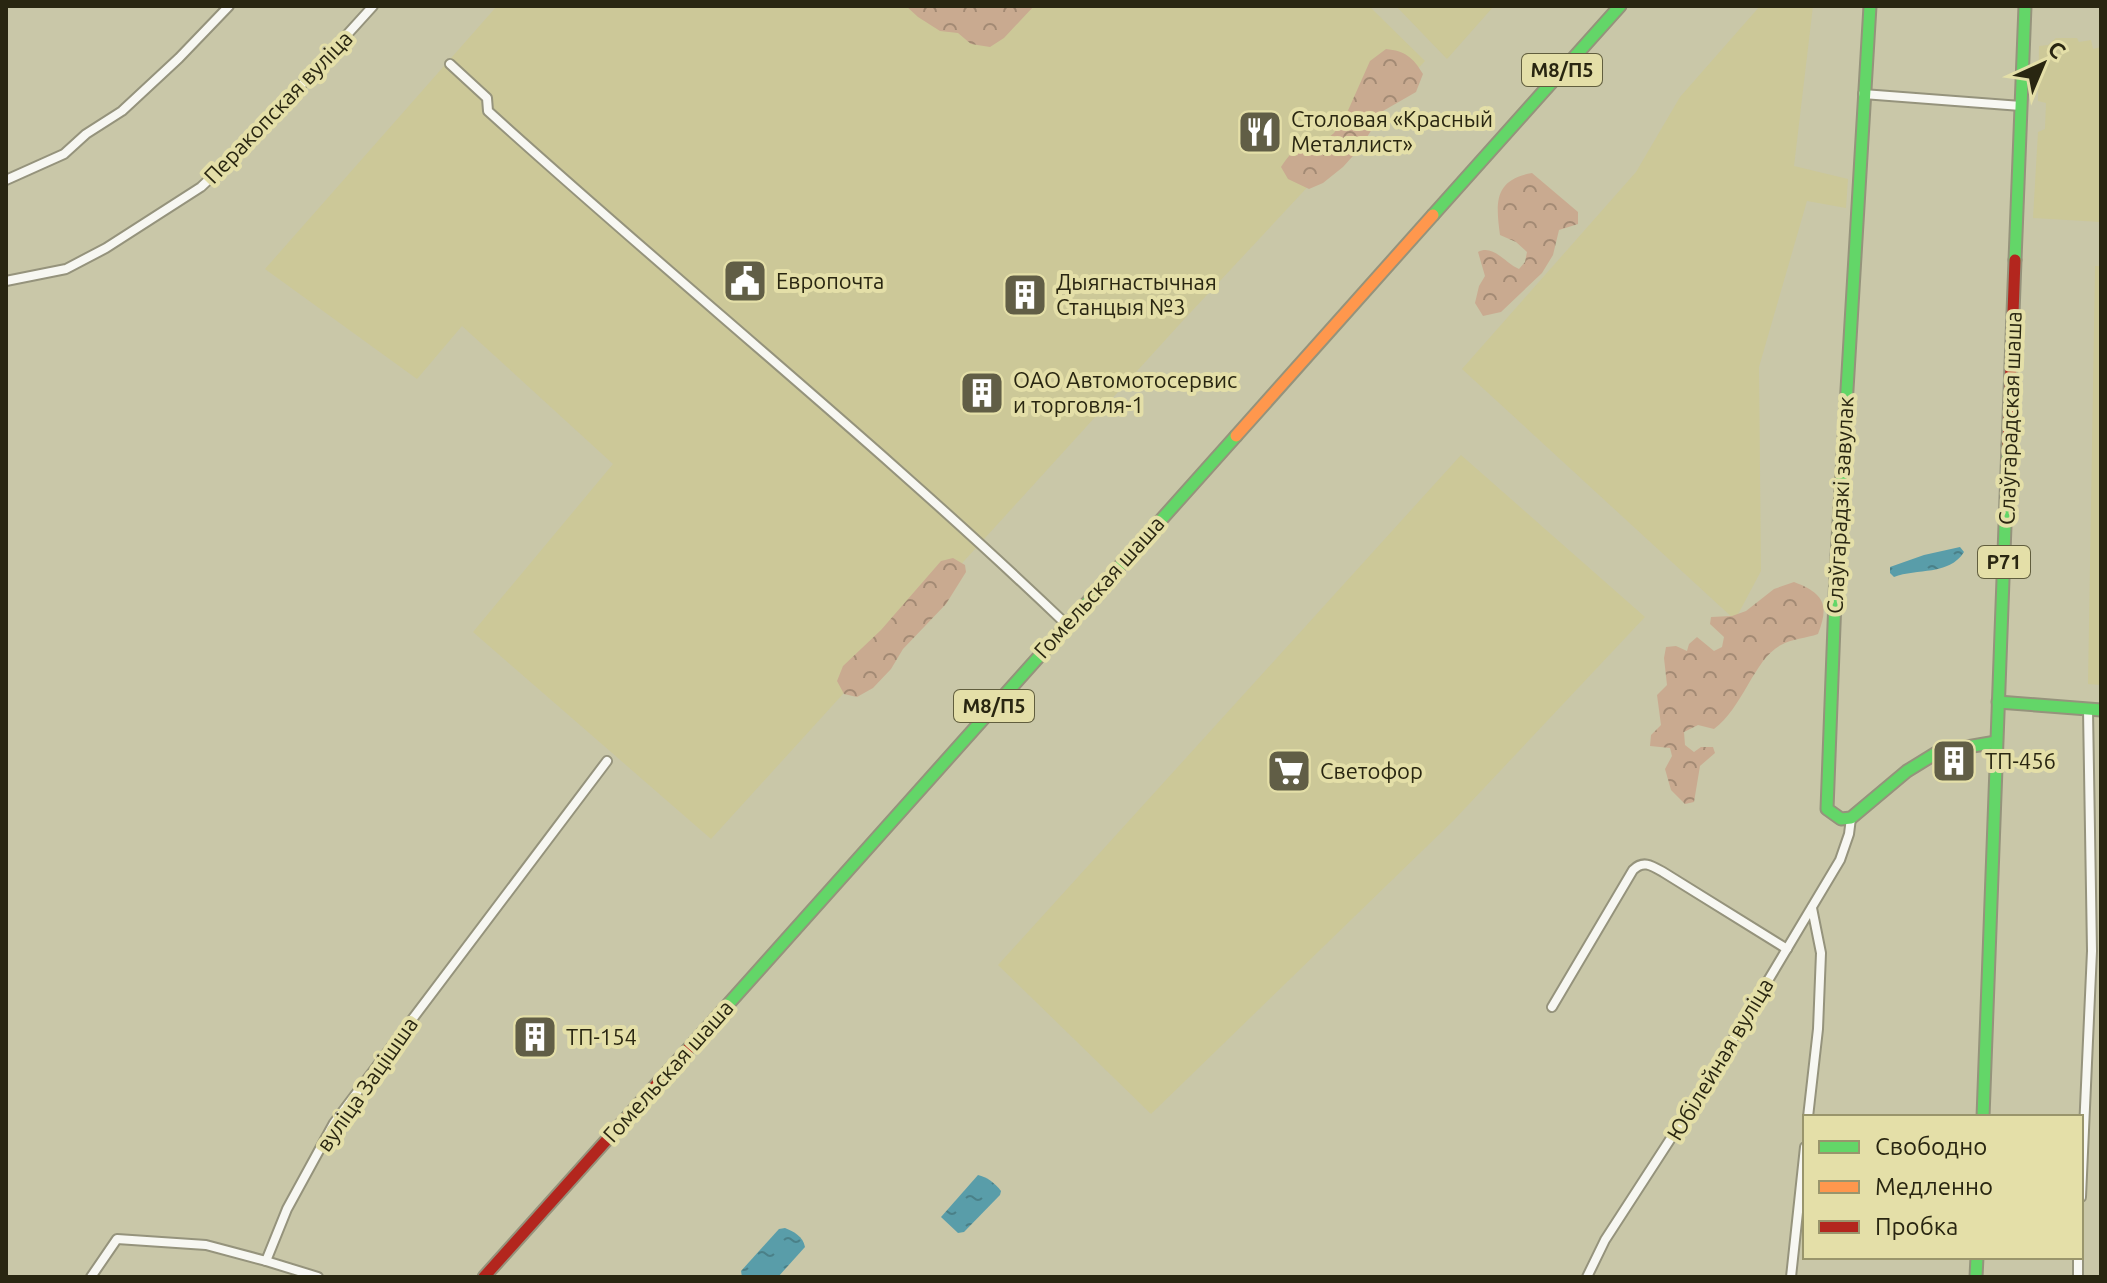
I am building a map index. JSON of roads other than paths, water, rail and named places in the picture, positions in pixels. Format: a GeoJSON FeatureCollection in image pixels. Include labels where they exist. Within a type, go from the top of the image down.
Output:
{"type":"FeatureCollection","features":[{"type":"Feature","properties":{"kind":"main road","name":"Гомельская шаша"},"geometry":{"type":"LineString","coordinates":[[484,1277],[1620,6]]}},
{"type":"Feature","properties":{"kind":"main road","name":"Слаўгарадзкі завулак"},"geometry":{"type":"LineString","coordinates":[[1851,818],[1841,819],[1827,809],[1836,573],[1870,6]]}},
{"type":"Feature","properties":{"kind":"main road","name":"Слаўгарадская шаша"},"geometry":{"type":"LineString","coordinates":[[1983,1115],[2025,6]]}},
{"type":"Feature","properties":{"kind":"main road"},"geometry":{"type":"LineString","coordinates":[[1998,702],[2101,710]]}},
{"type":"Feature","properties":{"kind":"main road"},"geometry":{"type":"LineString","coordinates":[[1851,818],[1907,771],[1938,752],[1996,742]]}},
{"type":"Feature","properties":{"kind":"street"},"geometry":{"type":"LineString","coordinates":[[6,180],[64,154],[86,134],[122,111],[229,6]]}},
{"type":"Feature","properties":{"kind":"street","name":"Перакопская вуліца"},"geometry":{"type":"LineString","coordinates":[[6,281],[66,269],[106,248],[201,187],[256,135],[373,6]]}},
{"type":"Feature","properties":{"kind":"street"},"geometry":{"type":"LineString","coordinates":[[450,64],[487,98],[488,111],[633,242],[747,337],[1066,624]]}},
{"type":"Feature","properties":{"kind":"street"},"geometry":{"type":"LineString","coordinates":[[1863,94],[2021,106]]}},
{"type":"Feature","properties":{"kind":"street"},"geometry":{"type":"LineString","coordinates":[[2083,1152],[2092,951],[2089,919],[2088,710]]}},
{"type":"Feature","properties":{"kind":"street","name":"вуліца Зацішша"},"geometry":{"type":"LineString","coordinates":[[266,1261],[287,1209],[334,1123],[607,761]]}},
{"type":"Feature","properties":{"kind":"street","name":"Юбілейная вуліца"},"geometry":{"type":"LineString","coordinates":[[1587,1277],[1605,1240],[1653,1168],[1840,860],[1851,818]]}},
{"type":"Feature","properties":{"kind":"street"},"geometry":{"type":"LineString","coordinates":[[1552,1007],[1633,870],[1643,863],[1663,872],[1787,949]]}},
{"type":"Feature","properties":{"kind":"street"},"geometry":{"type":"LineString","coordinates":[[1808,1115],[1818,1029],[1821,953],[1811,908]]}},
{"type":"Feature","properties":{"kind":"street"},"geometry":{"type":"LineString","coordinates":[[2089,919],[2101,919]]}},
{"type":"Feature","properties":{"kind":"street"},"geometry":{"type":"LineString","coordinates":[[1791,1277],[1803,1166]]}},
{"type":"Feature","properties":{"kind":"street"},"geometry":{"type":"LineString","coordinates":[[91,1277],[117,1239],[206,1245],[311,1276]]}},
{"type":"Feature","properties":{"kind":"water"},"geometry":{"type":"Polygon","coordinates":[[[1960,547],[1964,552],[1950,565],[1894,577],[1890,573],[1890,567],[1960,547]]]}},
{"type":"Feature","properties":{"kind":"water"},"geometry":{"type":"Polygon","coordinates":[[[978,1175],[993,1183],[1001,1191],[1000,1195],[964,1232],[958,1233],[941,1217],[978,1175]]]}},
{"type":"Feature","properties":{"kind":"water"},"geometry":{"type":"Polygon","coordinates":[[[785,1228],[800,1237],[805,1247],[778,1277],[742,1277],[741,1271],[779,1229],[785,1228]]]}},
{"type":"Feature","properties":{"kind":"place","name":"Столовая «Красный Металлист»"},"geometry":{"type":"Point","coordinates":[1260,132]}},
{"type":"Feature","properties":{"kind":"place","name":"Европочта"},"geometry":{"type":"Point","coordinates":[745,281]}},
{"type":"Feature","properties":{"kind":"place","name":"Дыягнастычная Станцыя №3"},"geometry":{"type":"Point","coordinates":[1025,295]}},
{"type":"Feature","properties":{"kind":"place","name":"ОАО Автомотосервис и торговля-1"},"geometry":{"type":"Point","coordinates":[982,393]}},
{"type":"Feature","properties":{"kind":"place","name":"ТП-456"},"geometry":{"type":"Point","coordinates":[1954,761]}},
{"type":"Feature","properties":{"kind":"place","name":"Светофор"},"geometry":{"type":"Point","coordinates":[1289,771]}},
{"type":"Feature","properties":{"kind":"place","name":"ТП-154"},"geometry":{"type":"Point","coordinates":[535,1037]}}]}
